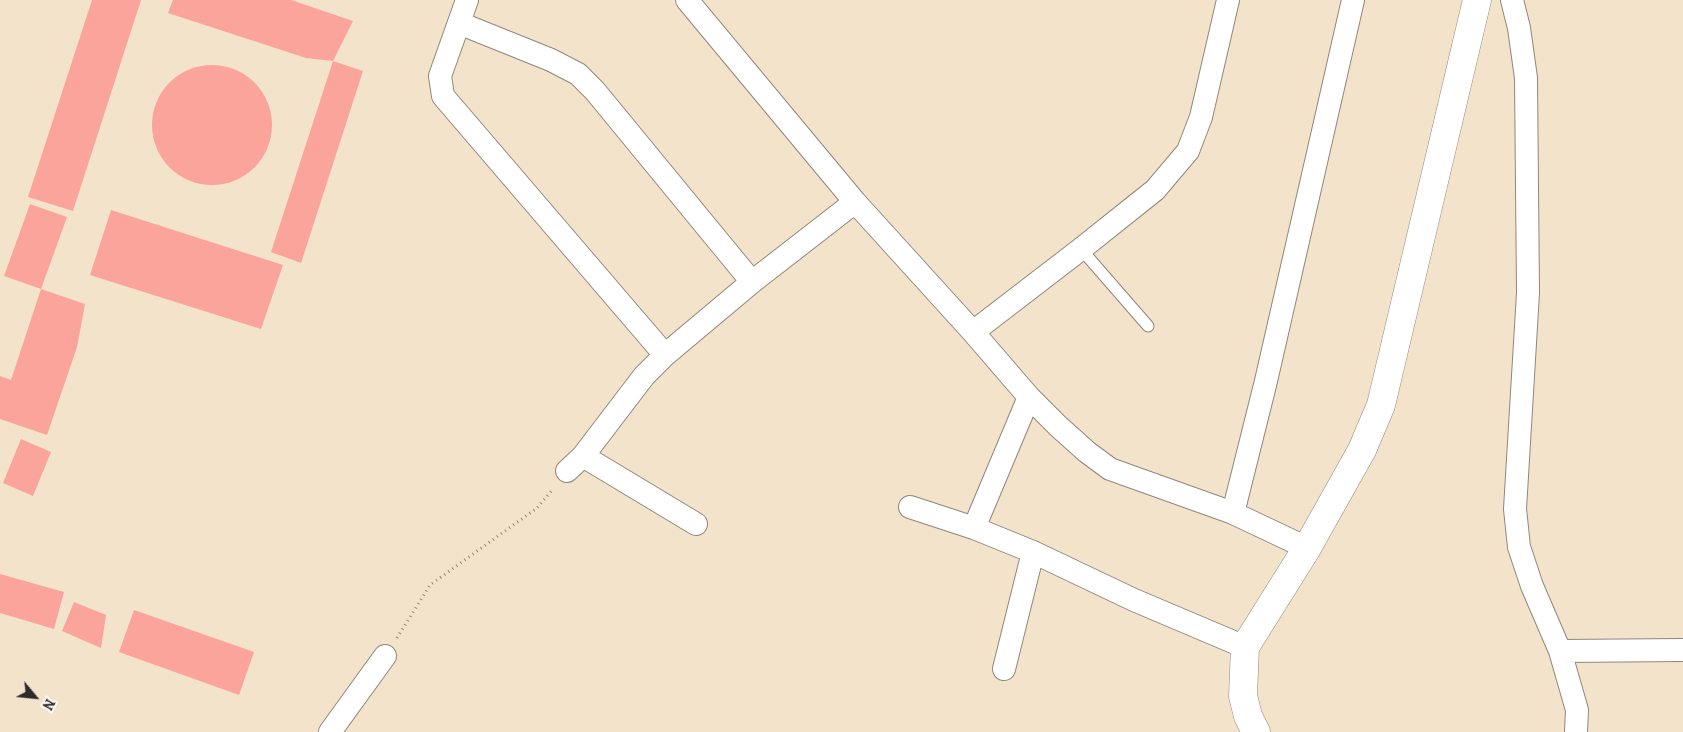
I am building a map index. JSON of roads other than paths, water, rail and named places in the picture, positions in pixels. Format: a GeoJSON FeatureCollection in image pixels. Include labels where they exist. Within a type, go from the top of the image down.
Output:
{"type":"FeatureCollection","features":[{"type":"Feature","properties":{"kind":"street"},"geometry":{"type":"LineString","coordinates":[[467,0],[440,76],[443,96],[664,355]]}},
{"type":"Feature","properties":{"kind":"street"},"geometry":{"type":"LineString","coordinates":[[687,0],[855,202],[1029,397],[1087,452],[1110,469],[1233,513],[1308,548]]}},
{"type":"Feature","properties":{"kind":"street"},"geometry":{"type":"LineString","coordinates":[[973,332],[1155,190],[1188,151],[1201,118],[1228,0]]}},
{"type":"Feature","properties":{"kind":"street"},"geometry":{"type":"LineString","coordinates":[[1233,513],[1266,381],[1353,0]]}},
{"type":"Feature","properties":{"kind":"street"},"geometry":{"type":"LineString","coordinates":[[1256,732],[1248,716],[1243,696],[1245,646],[1308,548],[1362,450],[1381,405],[1477,0]]}},
{"type":"Feature","properties":{"kind":"street"},"geometry":{"type":"LineString","coordinates":[[1512,0],[1519,28],[1526,78],[1528,284],[1515,508],[1519,547],[1532,586],[1560,650],[1576,710],[1576,732]]}},
{"type":"Feature","properties":{"kind":"street"},"geometry":{"type":"LineString","coordinates":[[459,23],[551,60],[578,74],[601,99],[752,282]]}},
{"type":"Feature","properties":{"kind":"street"},"geometry":{"type":"LineString","coordinates":[[696,524],[575,464],[644,376],[664,355],[752,282],[855,202]]}},
{"type":"Feature","properties":{"kind":"street"},"geometry":{"type":"LineString","coordinates":[[974,528],[1029,397]]}},
{"type":"Feature","properties":{"kind":"street"},"geometry":{"type":"LineString","coordinates":[[910,507],[974,528],[1033,552],[1134,600],[1245,646]]}},
{"type":"Feature","properties":{"kind":"street"},"geometry":{"type":"LineString","coordinates":[[1004,669],[1033,552]]}},
{"type":"Feature","properties":{"kind":"street"},"geometry":{"type":"LineString","coordinates":[[1560,650],[1683,650]]}},
{"type":"Feature","properties":{"kind":"street"},"geometry":{"type":"LineString","coordinates":[[330,732],[385,656]]}},
{"type":"Feature","properties":{"kind":"lane"},"geometry":{"type":"LineString","coordinates":[[1081,249],[1148,326]]}}]}
